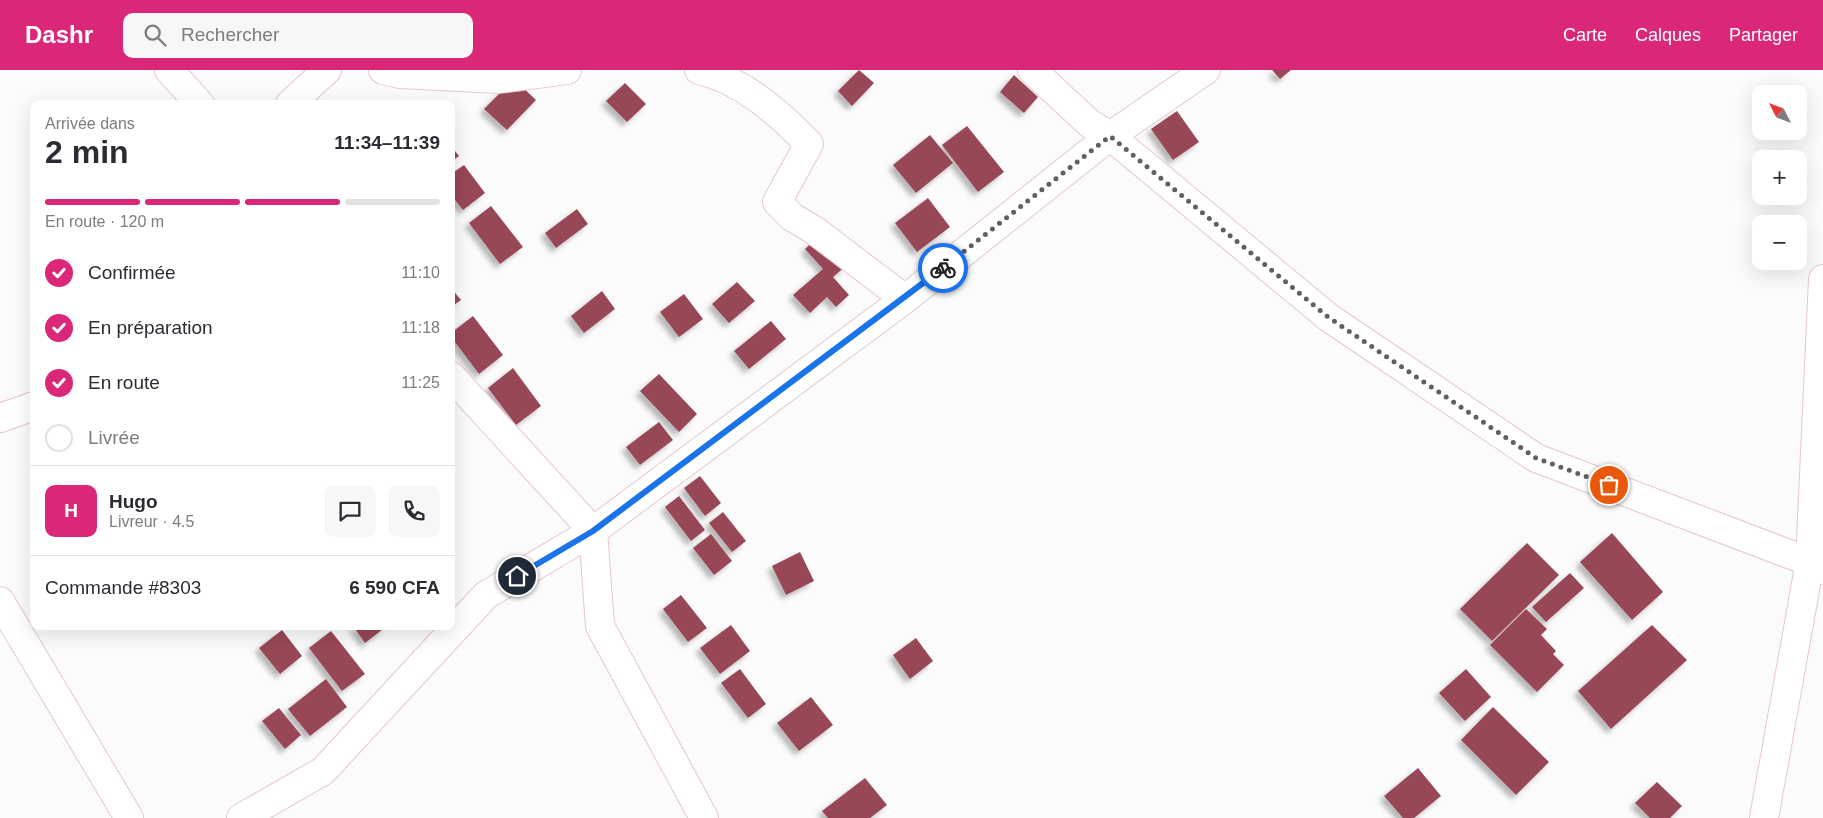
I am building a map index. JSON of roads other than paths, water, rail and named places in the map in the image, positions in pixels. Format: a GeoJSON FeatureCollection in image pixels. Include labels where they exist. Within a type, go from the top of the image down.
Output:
{"type":"FeatureCollection","features":[{"type":"Feature","properties":{"kind":"street"},"geometry":{"type":"LineString","coordinates":[[169,70],[196,100]]}},
{"type":"Feature","properties":{"kind":"street"},"geometry":{"type":"LineString","coordinates":[[294,100],[327,70]]}},
{"type":"Feature","properties":{"kind":"street"},"geometry":{"type":"LineString","coordinates":[[383,70],[400,74],[499,79],[567,70]]}},
{"type":"Feature","properties":{"kind":"street"},"geometry":{"type":"LineString","coordinates":[[699,70],[721,77],[753,96],[775,111],[809,144],[778,202],[792,217],[814,230],[905,298]]}},
{"type":"Feature","properties":{"kind":"street"},"geometry":{"type":"LineString","coordinates":[[1032,70],[1089,123],[1110,136],[1328,317],[1536,458],[1817,566]]}},
{"type":"Feature","properties":{"kind":"street"},"geometry":{"type":"LineString","coordinates":[[455,628],[486,595],[593,531],[905,298],[1110,136],[1206,70]]}},
{"type":"Feature","properties":{"kind":"street"},"geometry":{"type":"LineString","coordinates":[[1764,818],[1817,566],[1823,279]]}},
{"type":"Feature","properties":{"kind":"street"},"geometry":{"type":"LineString","coordinates":[[455,380],[593,531],[600,626],[704,818]]}},
{"type":"Feature","properties":{"kind":"street"},"geometry":{"type":"LineString","coordinates":[[0,418],[30,407]]}},
{"type":"Feature","properties":{"kind":"street"},"geometry":{"type":"LineString","coordinates":[[0,601],[129,818]]}},
{"type":"Feature","properties":{"kind":"street"},"geometry":{"type":"LineString","coordinates":[[241,818],[323,771],[454,630]]}}]}
